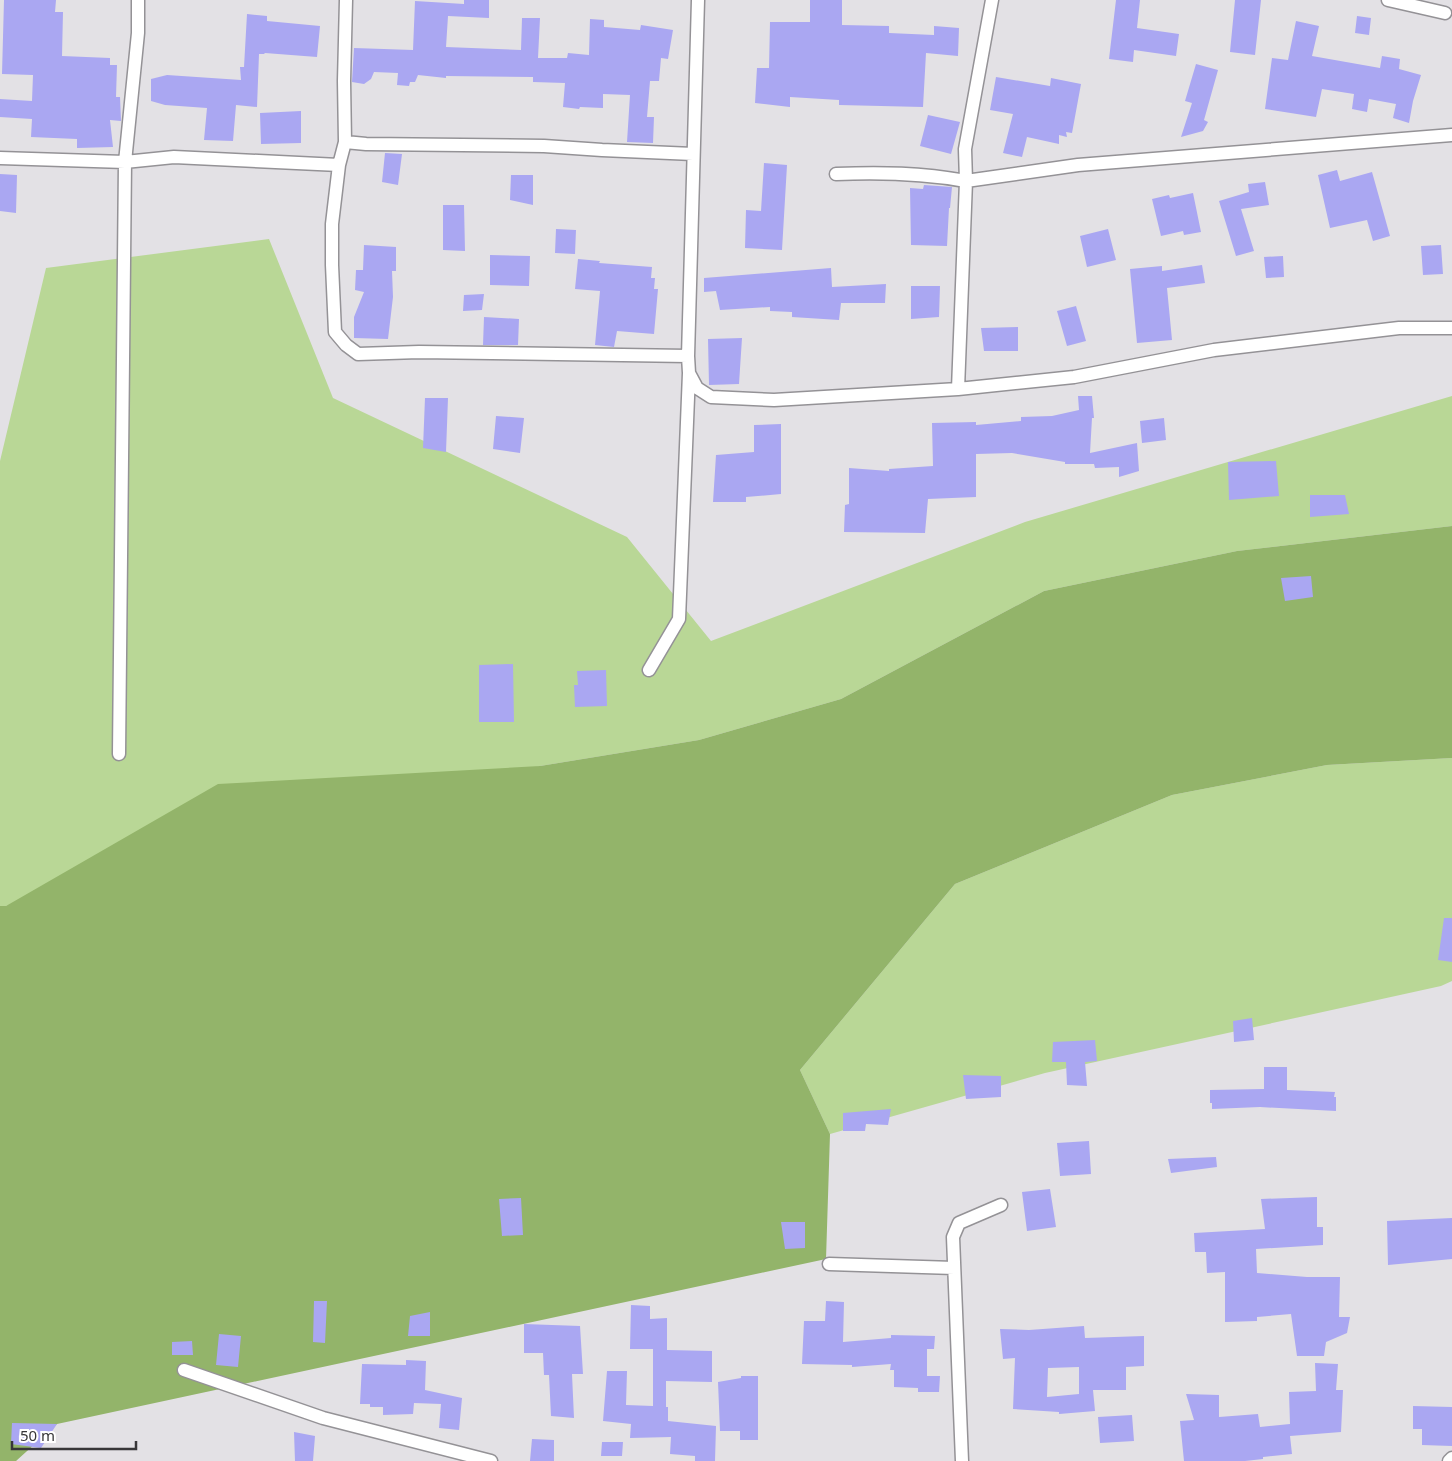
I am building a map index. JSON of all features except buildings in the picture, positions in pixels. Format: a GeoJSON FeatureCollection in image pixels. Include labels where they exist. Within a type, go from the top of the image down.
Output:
{"type":"FeatureCollection","features":[{"type":"Feature","properties":{"kind":"street"},"geometry":{"type":"LineString","coordinates":[[119,754],[125,162],[138,33],[138,0]]}},
{"type":"Feature","properties":{"kind":"street"},"geometry":{"type":"LineString","coordinates":[[346,0],[345,142],[339,165],[332,224],[335,332],[346,345],[358,354],[419,352],[688,356]]}},
{"type":"Feature","properties":{"kind":"street"},"geometry":{"type":"LineString","coordinates":[[649,670],[680,619],[689,373],[698,0]]}},
{"type":"Feature","properties":{"kind":"street"},"geometry":{"type":"LineString","coordinates":[[958,389],[966,181],[965,149],[992,0]]}},
{"type":"Feature","properties":{"kind":"street"},"geometry":{"type":"LineString","coordinates":[[1388,0],[1445,14]]}},
{"type":"Feature","properties":{"kind":"street"},"geometry":{"type":"LineString","coordinates":[[836,174],[884,172],[938,176],[966,181],[1078,165],[1452,135]]}},
{"type":"Feature","properties":{"kind":"street"},"geometry":{"type":"LineString","coordinates":[[345,142],[366,144],[544,146],[693,154]]}},
{"type":"Feature","properties":{"kind":"street"},"geometry":{"type":"LineString","coordinates":[[0,158],[125,162],[174,157],[339,165]]}},
{"type":"Feature","properties":{"kind":"street"},"geometry":{"type":"LineString","coordinates":[[689,373],[698,388],[711,397],[774,400],[958,389],[1074,377],[1214,350],[1304,338],[1399,328],[1452,328]]}},
{"type":"Feature","properties":{"kind":"street"},"geometry":{"type":"LineString","coordinates":[[962,1461],[953,1237],[958,1223],[1001,1205]]}},
{"type":"Feature","properties":{"kind":"street"},"geometry":{"type":"LineString","coordinates":[[829,1264],[954,1268]]}},
{"type":"Feature","properties":{"kind":"street"},"geometry":{"type":"LineString","coordinates":[[184,1370],[323,1418],[491,1461]]}},
{"type":"Feature","properties":{"kind":"street"},"geometry":{"type":"LineString","coordinates":[[1449,1461],[1452,1458]]}},
{"type":"Feature","properties":{"kind":"green space"},"geometry":{"type":"Polygon","coordinates":[[[269,239],[333,398],[627,537],[711,641],[1025,522],[1452,396],[1452,526],[1237,551],[1044,591],[841,699],[699,740],[540,766],[6,906],[0,906],[0,461],[46,268],[269,239]]]}},
{"type":"Feature","properties":{"kind":"green space"},"geometry":{"type":"Polygon","coordinates":[[[1452,526],[1452,758],[1327,765],[1172,795],[955,884],[800,1070],[830,1134],[826,1259],[57,1424],[16,1461],[0,1461],[0,906],[6,906],[218,784],[540,766],[699,740],[841,699],[1044,591],[1237,551],[1452,526]]]}},
{"type":"Feature","properties":{"kind":"green space"},"geometry":{"type":"Polygon","coordinates":[[[1452,758],[1452,981],[1441,986],[1045,1073],[830,1134],[800,1070],[955,884],[1172,795],[1327,765],[1452,758]]]}}]}
